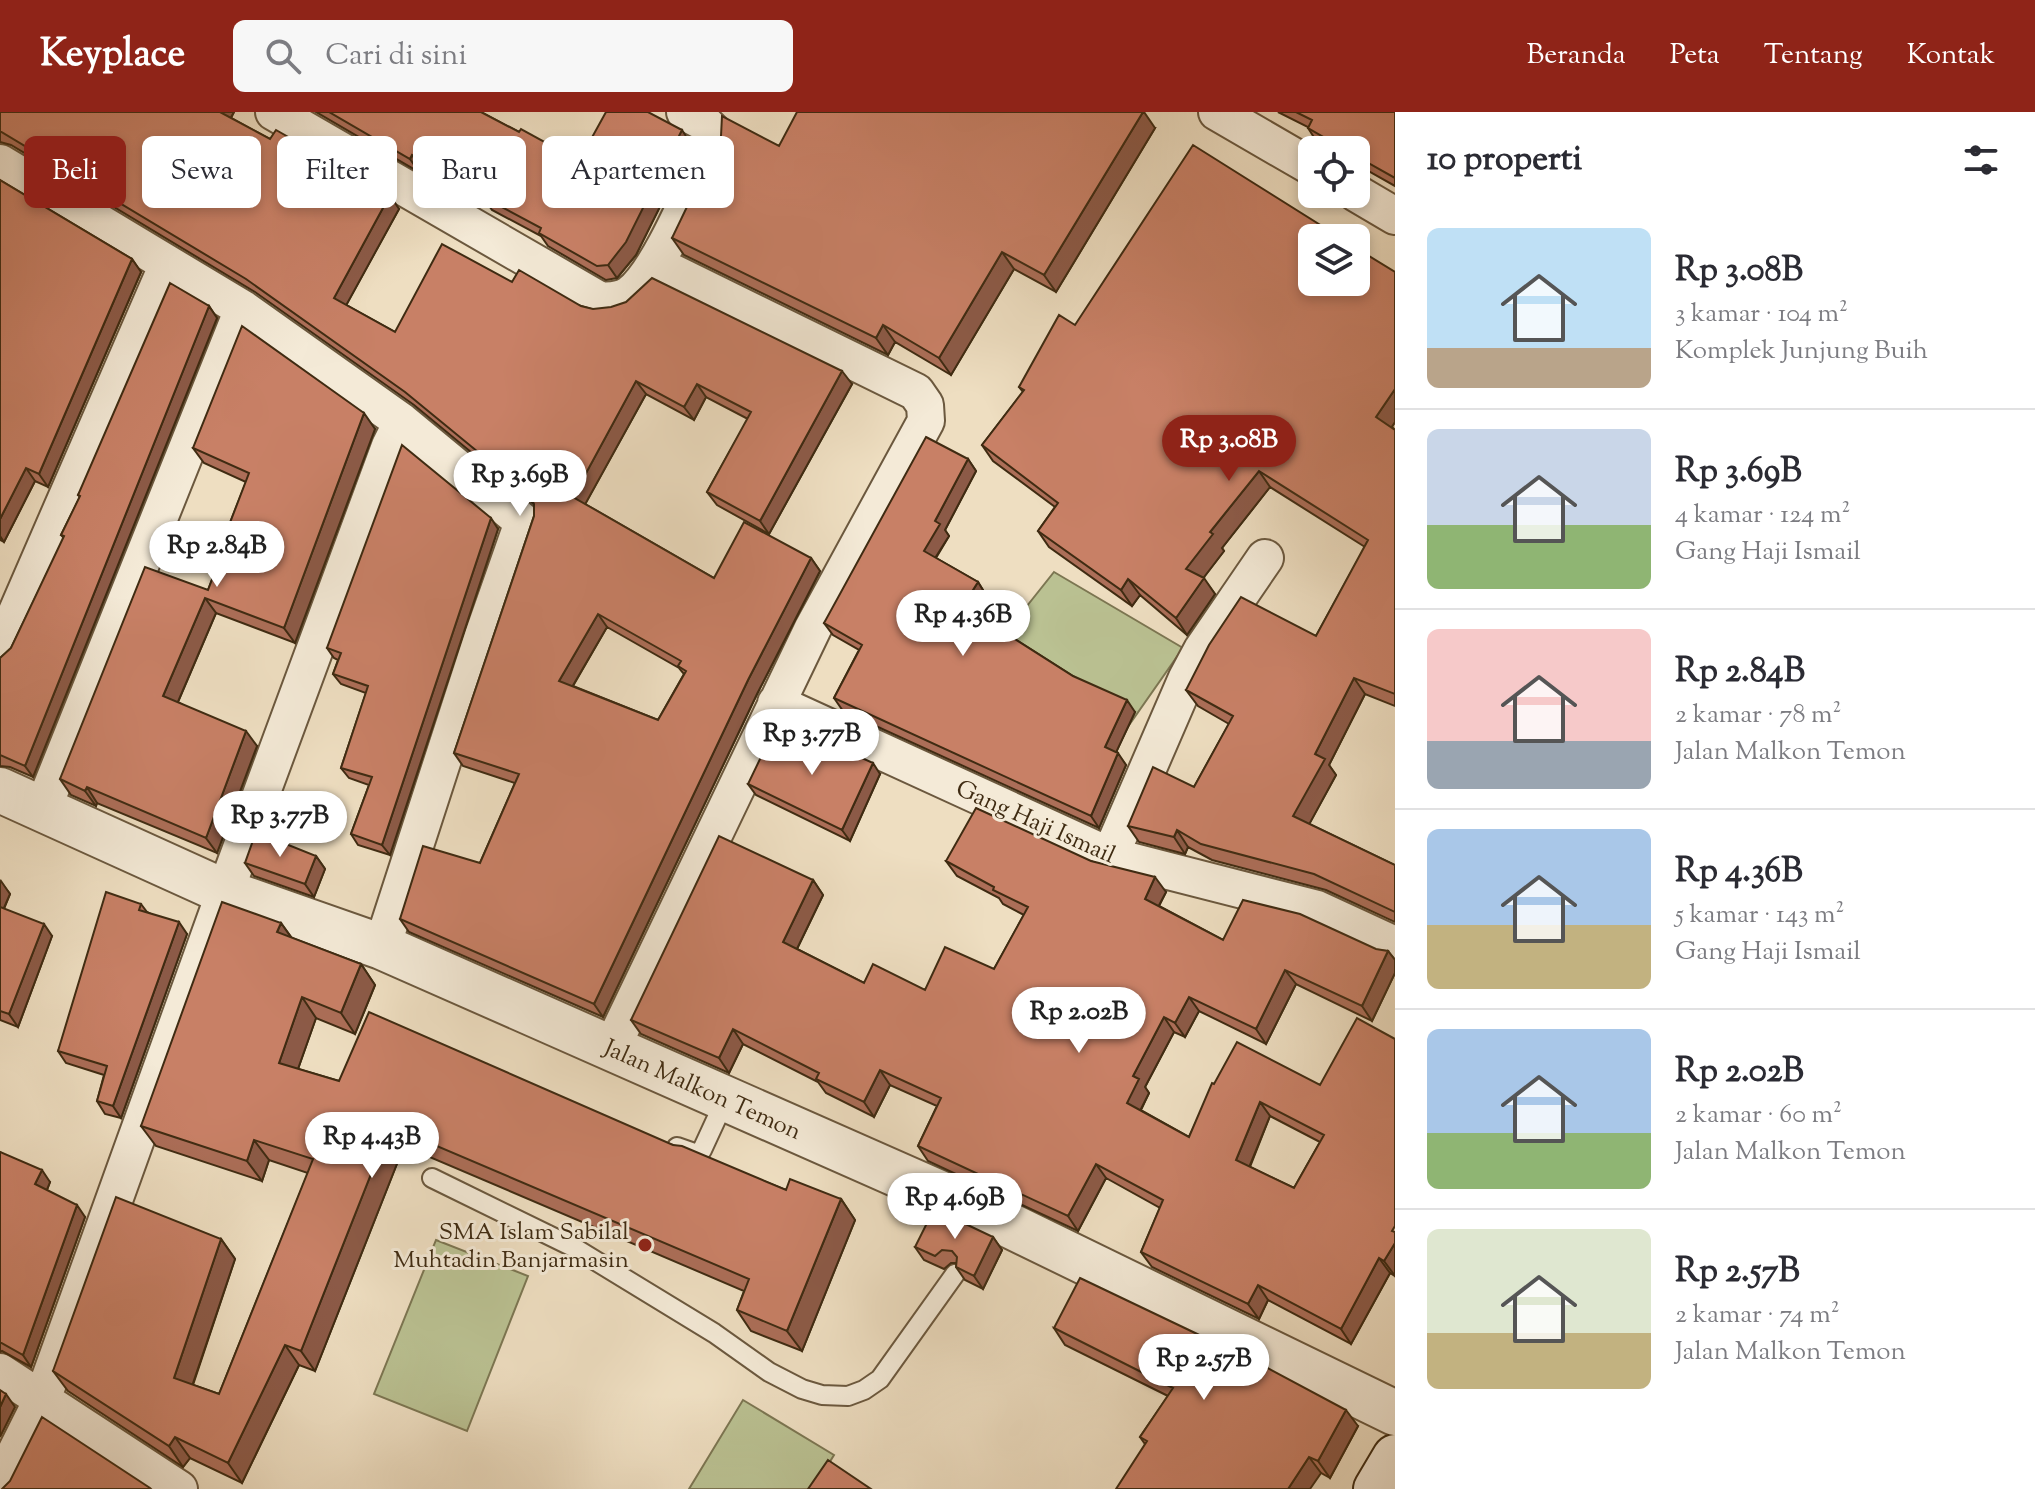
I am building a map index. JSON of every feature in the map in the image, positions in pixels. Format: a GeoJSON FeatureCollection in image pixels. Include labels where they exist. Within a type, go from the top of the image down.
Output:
{"type":"FeatureCollection","features":[{"type":"Feature","properties":{"kind":"street"},"geometry":{"type":"LineString","coordinates":[[274,112],[601,301],[619,300],[631,294],[655,264],[714,144],[713,132],[702,121],[685,112]]}},
{"type":"Feature","properties":{"kind":"street"},"geometry":{"type":"LineString","coordinates":[[1217,112],[1298,159]]}},
{"type":"Feature","properties":{"kind":"street"},"geometry":{"type":"LineString","coordinates":[[0,163],[243,309],[402,422],[523,522],[382,947]]}},
{"type":"Feature","properties":{"kind":"street"},"geometry":{"type":"LineString","coordinates":[[1370,201],[1395,216]]}},
{"type":"Feature","properties":{"kind":"street"},"geometry":{"type":"LineString","coordinates":[[0,651],[168,264]]}},
{"type":"Feature","properties":{"kind":"street"},"geometry":{"type":"LineString","coordinates":[[611,1049],[813,628],[926,421],[925,405],[916,392],[655,264]]}},
{"type":"Feature","properties":{"kind":"street"},"geometry":{"type":"LineString","coordinates":[[43,808],[243,309]]}},
{"type":"Feature","properties":{"kind":"street"},"geometry":{"type":"LineString","coordinates":[[0,1484],[42,1400],[225,892],[402,422]]}},
{"type":"Feature","properties":{"kind":"street"},"geometry":{"type":"LineString","coordinates":[[1110,856],[1187,678],[1202,650],[1265,558]]}},
{"type":"Feature","properties":{"kind":"street","name":"Gang Haji Ismail"},"geometry":{"type":"LineString","coordinates":[[776,703],[1110,856],[1317,909],[1395,945]]}},
{"type":"Feature","properties":{"kind":"street","name":"Jalan Malkon Temon"},"geometry":{"type":"LineString","coordinates":[[0,790],[225,892],[382,947],[726,1098],[1395,1413]]}},
{"type":"Feature","properties":{"kind":"street"},"geometry":{"type":"LineString","coordinates":[[0,1372],[179,1489]]}},
{"type":"Feature","properties":{"kind":"street"},"geometry":{"type":"LineString","coordinates":[[1376,1489],[1395,1457]]}},
{"type":"Feature","properties":{"kind":"lane"},"geometry":{"type":"LineString","coordinates":[[664,1141],[697,1154],[702,1150],[726,1098]]}},
{"type":"Feature","properties":{"kind":"lane"},"geometry":{"type":"LineString","coordinates":[[432,1178],[573,1247],[714,1333],[769,1372],[822,1395],[848,1396],[880,1379],[955,1274]]}},
{"type":"Feature","properties":{"kind":"green space"},"geometry":{"type":"Polygon","coordinates":[[[1054,572],[1183,648],[1127,728],[980,665],[1054,572]]]}},
{"type":"Feature","properties":{"kind":"green space"},"geometry":{"type":"Polygon","coordinates":[[[436,1240],[528,1276],[467,1431],[374,1394],[436,1240]]]}},
{"type":"Feature","properties":{"kind":"green space"},"geometry":{"type":"Polygon","coordinates":[[[743,1400],[834,1455],[813,1489],[689,1489],[743,1400]]]}},
{"type":"Feature","properties":{"kind":"building"},"geometry":{"type":"Polygon","coordinates":[[[0,112],[220,112],[270,139],[276,130],[287,136],[277,136],[277,208],[383,208],[334,298],[395,332],[442,244],[512,282],[519,270],[581,306],[593,309],[626,302],[652,278],[842,371],[760,521],[707,492],[751,412],[697,384],[684,407],[636,381],[573,497],[714,578],[744,522],[811,558],[748,680],[594,1004],[400,919],[423,846],[480,863],[519,774],[454,753],[534,516],[534,504],[528,493],[405,392],[246,279],[126,207],[126,136],[24,136],[24,145],[0,131],[0,112]],[[598,614],[559,681],[658,720],[686,671],[678,666],[681,661],[598,614]]]}},
{"type":"Feature","properties":{"kind":"building"},"geometry":{"type":"Polygon","coordinates":[[[329,112],[481,112],[542,141],[542,208],[643,208],[626,242],[608,265],[597,266],[539,233],[541,228],[504,208],[526,208],[526,136],[413,136],[413,156],[410,159],[397,151],[397,136],[370,136],[329,112]]]}},
{"type":"Feature","properties":{"kind":"building"},"geometry":{"type":"Polygon","coordinates":[[[606,112],[648,112],[682,130],[679,136],[593,136],[606,112]]]}},
{"type":"Feature","properties":{"kind":"building"},"geometry":{"type":"Polygon","coordinates":[[[797,112],[1143,112],[1044,275],[1002,252],[939,358],[883,325],[876,338],[672,238],[686,208],[734,208],[734,136],[721,136],[722,116],[779,146],[797,112]]]}},
{"type":"Feature","properties":{"kind":"building"},"geometry":{"type":"Polygon","coordinates":[[[1296,112],[1395,112],[1395,178],[1370,164],[1370,136],[1322,136],[1308,128],[1312,120],[1296,112]]]}},
{"type":"Feature","properties":{"kind":"building"},"geometry":{"type":"Polygon","coordinates":[[[1193,145],[1319,224],[1298,224],[1298,296],[1370,296],[1370,257],[1395,272],[1395,389],[1376,417],[1395,430],[1395,694],[1354,678],[1315,754],[1325,759],[1293,816],[1395,865],[1395,912],[1314,874],[1201,844],[1177,830],[1174,837],[1128,826],[1153,767],[1194,787],[1233,716],[1186,690],[1209,645],[1241,597],[1316,636],[1368,540],[1259,471],[1210,532],[1213,534],[1186,569],[1204,578],[1176,618],[1128,579],[1121,590],[1038,531],[1058,503],[982,445],[1024,390],[1019,387],[1059,315],[1075,325],[1193,145]]]}},
{"type":"Feature","properties":{"kind":"building"},"geometry":{"type":"Polygon","coordinates":[[[0,180],[24,194],[24,208],[47,208],[132,259],[39,474],[26,468],[0,519],[0,180]]]}},
{"type":"Feature","properties":{"kind":"building"},"geometry":{"type":"Polygon","coordinates":[[[170,283],[209,306],[25,766],[0,755],[0,658],[11,648],[64,536],[61,535],[170,283]]]}},
{"type":"Feature","properties":{"kind":"building"},"geometry":{"type":"Polygon","coordinates":[[[242,326],[364,413],[284,628],[205,598],[163,696],[246,731],[206,838],[87,787],[85,791],[60,779],[145,567],[208,590],[249,473],[193,448],[242,326]]]}},
{"type":"Feature","properties":{"kind":"building"},"geometry":{"type":"Polygon","coordinates":[[[926,437],[968,459],[935,521],[940,524],[924,551],[978,582],[963,606],[1073,676],[1127,700],[1105,747],[1118,753],[1091,816],[834,698],[862,645],[824,623],[926,437]]]}},
{"type":"Feature","properties":{"kind":"building"},"geometry":{"type":"Polygon","coordinates":[[[402,445],[491,518],[382,845],[351,834],[372,777],[341,768],[368,686],[333,674],[341,653],[327,648],[402,445]]]}},
{"type":"Feature","properties":{"kind":"building"},"geometry":{"type":"Polygon","coordinates":[[[774,730],[810,748],[816,737],[873,763],[842,830],[748,784],[774,730]]]}},
{"type":"Feature","properties":{"kind":"building"},"geometry":{"type":"Polygon","coordinates":[[[976,808],[1091,861],[1155,877],[1145,899],[1223,940],[1243,900],[1300,914],[1376,949],[1388,951],[1362,1006],[1285,970],[1256,1029],[1189,997],[1175,1023],[1164,1017],[1133,1076],[1139,1079],[1127,1103],[1189,1137],[1212,1083],[1237,1042],[1320,1085],[1357,1018],[1395,1039],[1395,1226],[1392,1231],[1395,1232],[1395,1243],[1384,1261],[1379,1258],[1341,1329],[1258,1285],[1248,1304],[1141,1252],[1163,1200],[1096,1164],[1068,1216],[918,1146],[941,1098],[880,1070],[864,1102],[816,1079],[819,1073],[733,1029],[719,1058],[631,1020],[719,836],[813,880],[783,942],[864,983],[873,964],[925,990],[945,947],[994,969],[1028,907],[946,861],[976,808]],[[1260,1102],[1236,1160],[1294,1188],[1324,1135],[1260,1102]]]}},
{"type":"Feature","properties":{"kind":"building"},"geometry":{"type":"Polygon","coordinates":[[[256,832],[316,856],[305,884],[245,863],[256,832]]]}},
{"type":"Feature","properties":{"kind":"building"},"geometry":{"type":"Polygon","coordinates":[[[106,892],[141,904],[139,910],[179,922],[113,1106],[97,1101],[107,1066],[58,1051],[106,892]]]}},
{"type":"Feature","properties":{"kind":"building"},"geometry":{"type":"Polygon","coordinates":[[[222,902],[281,923],[277,932],[361,964],[341,1013],[302,997],[279,1063],[339,1081],[369,1012],[673,1145],[682,1146],[786,1190],[790,1179],[841,1199],[787,1331],[737,1310],[749,1279],[390,1126],[301,1351],[285,1345],[228,1463],[175,1437],[169,1446],[53,1371],[116,1197],[221,1239],[174,1378],[219,1394],[313,1159],[254,1140],[247,1161],[141,1126],[222,902]]]}},
{"type":"Feature","properties":{"kind":"building"},"geometry":{"type":"Polygon","coordinates":[[[0,907],[44,924],[9,1014],[0,1011],[0,907]]]}},
{"type":"Feature","properties":{"kind":"building"},"geometry":{"type":"Polygon","coordinates":[[[0,1152],[42,1170],[35,1184],[77,1205],[23,1355],[0,1342],[0,1152]]]}},
{"type":"Feature","properties":{"kind":"building"},"geometry":{"type":"Polygon","coordinates":[[[934,1209],[993,1237],[974,1276],[956,1267],[957,1257],[952,1251],[942,1250],[935,1256],[915,1247],[934,1209]]]}},
{"type":"Feature","properties":{"kind":"building"},"geometry":{"type":"Polygon","coordinates":[[[1080,1278],[1258,1363],[1346,1410],[1318,1461],[1309,1457],[1288,1489],[1116,1489],[1147,1441],[1140,1437],[1173,1388],[1054,1328],[1080,1278]]]}},
{"type":"Feature","properties":{"kind":"building"},"geometry":{"type":"Polygon","coordinates":[[[0,1390],[6,1394],[0,1407],[0,1390]]]}},
{"type":"Feature","properties":{"kind":"building"},"geometry":{"type":"Polygon","coordinates":[[[42,1417],[151,1489],[2,1489],[10,1481],[42,1417]]]}},
{"type":"Feature","properties":{"kind":"building"},"geometry":{"type":"Polygon","coordinates":[[[828,1460],[871,1489],[808,1489],[828,1460]]]}},
{"type":"Feature","properties":{"kind":"place","name":"SMA Islam Sabilal Muhtadin Banjarmasin"},"geometry":{"type":"Point","coordinates":[645,1245]}}]}
